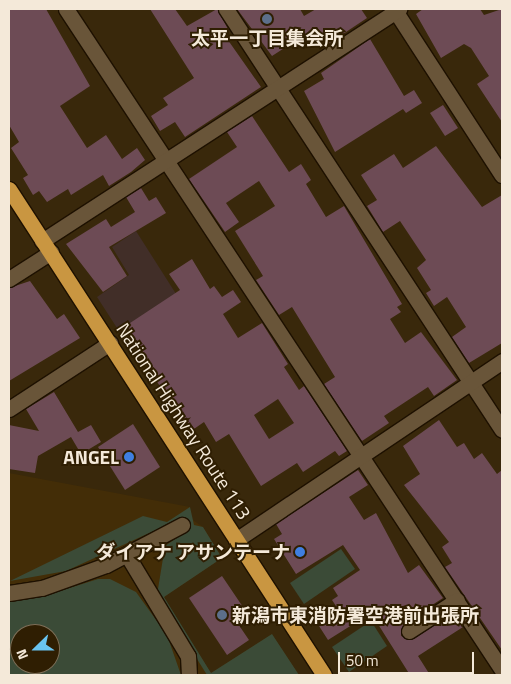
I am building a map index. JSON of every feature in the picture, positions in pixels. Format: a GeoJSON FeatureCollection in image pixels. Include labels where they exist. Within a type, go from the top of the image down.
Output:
{"type":"FeatureCollection","features":[{"type":"Feature","properties":{"kind":"highway","name":"National Highway Route 113"},"geometry":{"type":"LineString","coordinates":[[9,189],[324,675]]}},
{"type":"Feature","properties":{"kind":"street"},"geometry":{"type":"LineString","coordinates":[[66,9],[502,670]]}},
{"type":"Feature","properties":{"kind":"street"},"geometry":{"type":"LineString","coordinates":[[226,9],[502,430]]}},
{"type":"Feature","properties":{"kind":"street"},"geometry":{"type":"LineString","coordinates":[[9,279],[46,247],[164,160],[396,10],[502,175]]}},
{"type":"Feature","properties":{"kind":"street"},"geometry":{"type":"LineString","coordinates":[[9,409],[110,343]]}},
{"type":"Feature","properties":{"kind":"street"},"geometry":{"type":"LineString","coordinates":[[236,540],[502,361]]}},
{"type":"Feature","properties":{"kind":"street"},"geometry":{"type":"LineString","coordinates":[[9,593],[42,588],[127,555],[182,525]]}},
{"type":"Feature","properties":{"kind":"street"},"geometry":{"type":"LineString","coordinates":[[127,555],[200,675]]}},
{"type":"Feature","properties":{"kind":"street"},"geometry":{"type":"LineString","coordinates":[[409,631],[456,600]]}},
{"type":"Feature","properties":{"kind":"street"},"geometry":{"type":"LineString","coordinates":[[188,656],[189,675]]}},
{"type":"Feature","properties":{"kind":"shaded area"},"geometry":{"type":"Polygon","coordinates":[[[136,231],[185,308],[128,345],[97,297],[129,275],[112,247],[136,231]]]}},
{"type":"Feature","properties":{"kind":"shaded area"},"geometry":{"type":"Polygon","coordinates":[[[9,473],[190,507],[190,518],[203,527],[222,558],[164,597],[211,673],[272,634],[299,675],[9,675],[9,473]]]}},
{"type":"Feature","properties":{"kind":"green space"},"geometry":{"type":"Polygon","coordinates":[[[190,507],[194,525],[203,527],[222,558],[164,597],[211,673],[272,634],[299,675],[207,675],[157,595],[165,546],[187,531],[180,519],[66,571],[10,581],[143,516],[167,522],[190,507]]]}},
{"type":"Feature","properties":{"kind":"green space"},"geometry":{"type":"Polygon","coordinates":[[[341,549],[355,569],[304,604],[290,583],[341,549]]]}},
{"type":"Feature","properties":{"kind":"green space"},"geometry":{"type":"Polygon","coordinates":[[[98,579],[110,579],[136,592],[167,635],[181,675],[9,675],[9,601],[44,596],[98,579]]]}},
{"type":"Feature","properties":{"kind":"green space"},"geometry":{"type":"Polygon","coordinates":[[[371,621],[387,646],[349,672],[332,647],[371,621]]]}},
{"type":"Feature","properties":{"kind":"building"},"geometry":{"type":"Polygon","coordinates":[[[9,9],[46,9],[90,86],[60,106],[87,148],[106,135],[122,159],[137,148],[145,160],[131,172],[109,186],[103,175],[71,195],[68,189],[47,202],[39,191],[33,195],[23,178],[28,175],[11,148],[19,142],[9,125],[9,9]]]}},
{"type":"Feature","properties":{"kind":"building"},"geometry":{"type":"Polygon","coordinates":[[[150,9],[175,9],[187,26],[217,9],[228,29],[223,33],[261,87],[185,137],[175,122],[160,131],[151,116],[168,105],[163,98],[194,78],[150,9]]]}},
{"type":"Feature","properties":{"kind":"building"},"geometry":{"type":"Polygon","coordinates":[[[237,9],[300,9],[304,16],[316,9],[361,9],[367,18],[328,44],[317,27],[272,56],[237,9]]]}},
{"type":"Feature","properties":{"kind":"building"},"geometry":{"type":"Polygon","coordinates":[[[423,9],[480,9],[484,15],[502,9],[502,122],[477,84],[489,76],[471,48],[464,44],[441,58],[416,14],[423,9]]]}},
{"type":"Feature","properties":{"kind":"building"},"geometry":{"type":"Polygon","coordinates":[[[370,39],[404,96],[414,90],[422,103],[406,113],[403,109],[335,152],[304,91],[324,79],[321,73],[370,39]]]}},
{"type":"Feature","properties":{"kind":"building"},"geometry":{"type":"Polygon","coordinates":[[[443,105],[458,128],[445,136],[430,113],[443,105]]]}},
{"type":"Feature","properties":{"kind":"building"},"geometry":{"type":"Polygon","coordinates":[[[252,116],[289,172],[301,164],[311,180],[306,184],[326,217],[344,206],[402,304],[397,307],[401,312],[390,319],[405,343],[421,332],[457,380],[434,396],[428,387],[384,416],[389,423],[362,441],[324,384],[335,377],[292,307],[279,315],[256,280],[263,276],[235,231],[275,206],[259,181],[226,203],[239,222],[225,232],[189,179],[237,147],[227,132],[252,116]]]}},
{"type":"Feature","properties":{"kind":"building"},"geometry":{"type":"Polygon","coordinates":[[[436,146],[482,207],[502,195],[502,343],[469,363],[452,337],[466,327],[447,297],[434,306],[426,293],[431,290],[417,268],[426,260],[400,221],[383,232],[367,206],[377,200],[361,175],[394,154],[403,168],[436,146]]]}},
{"type":"Feature","properties":{"kind":"building"},"geometry":{"type":"Polygon","coordinates":[[[141,188],[149,201],[156,197],[166,213],[109,247],[127,276],[103,292],[66,244],[106,219],[111,227],[135,212],[126,197],[141,188]]]}},
{"type":"Feature","properties":{"kind":"building"},"geometry":{"type":"Polygon","coordinates":[[[192,259],[210,289],[214,286],[222,297],[233,290],[241,302],[223,314],[238,338],[262,323],[288,364],[284,367],[299,390],[304,386],[347,451],[339,456],[335,451],[303,472],[297,463],[261,486],[229,434],[216,442],[204,422],[191,431],[153,376],[156,374],[127,325],[180,290],[169,274],[192,259]],[[278,399],[254,415],[269,439],[294,423],[278,399]]]}},
{"type":"Feature","properties":{"kind":"building"},"geometry":{"type":"Polygon","coordinates":[[[30,281],[57,319],[64,314],[80,338],[9,381],[9,288],[30,281]]]}},
{"type":"Feature","properties":{"kind":"building"},"geometry":{"type":"Polygon","coordinates":[[[54,392],[78,432],[91,425],[101,442],[81,454],[71,437],[38,456],[35,473],[9,469],[9,425],[39,431],[26,409],[54,392]]]}},
{"type":"Feature","properties":{"kind":"building"},"geometry":{"type":"Polygon","coordinates":[[[439,420],[457,447],[464,443],[474,459],[482,453],[497,474],[502,470],[502,650],[445,567],[452,563],[442,547],[449,542],[404,485],[420,474],[403,446],[439,420]]]}},
{"type":"Feature","properties":{"kind":"building"},"geometry":{"type":"Polygon","coordinates":[[[133,424],[160,467],[125,490],[98,447],[133,424]]]}},
{"type":"Feature","properties":{"kind":"building"},"geometry":{"type":"Polygon","coordinates":[[[358,470],[368,485],[349,497],[364,520],[376,513],[408,573],[419,565],[443,598],[404,623],[401,636],[414,639],[453,613],[463,627],[418,656],[430,675],[410,675],[371,613],[328,640],[319,626],[340,612],[332,600],[338,596],[333,588],[360,570],[343,545],[296,574],[274,539],[282,534],[276,524],[358,470]]]}},
{"type":"Feature","properties":{"kind":"building"},"geometry":{"type":"Polygon","coordinates":[[[222,576],[245,610],[234,618],[249,640],[227,655],[189,598],[222,576]]]}},
{"type":"Feature","properties":{"kind":"place","name":"太平一丁目集会所"},"geometry":{"type":"Point","coordinates":[267,19]}},
{"type":"Feature","properties":{"kind":"place","name":"ANGEL"},"geometry":{"type":"Point","coordinates":[129,457]}},
{"type":"Feature","properties":{"kind":"place","name":"ダイアナ アサンテーナ"},"geometry":{"type":"Point","coordinates":[300,552]}},
{"type":"Feature","properties":{"kind":"place","name":"新潟市東消防署空港前出張所"},"geometry":{"type":"Point","coordinates":[222,615]}}]}
